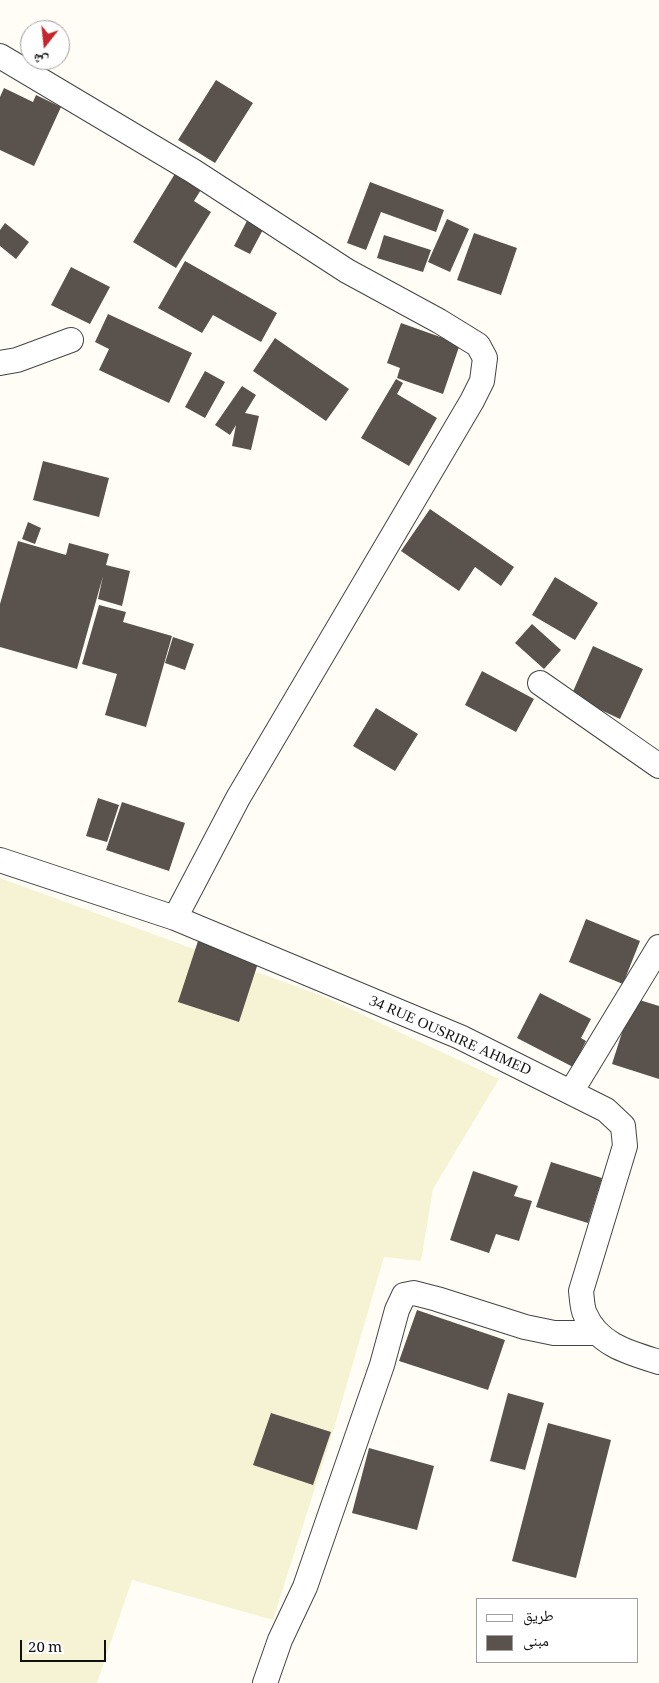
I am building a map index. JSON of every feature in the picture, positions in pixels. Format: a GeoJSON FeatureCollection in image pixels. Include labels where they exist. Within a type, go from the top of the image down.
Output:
{"type":"FeatureCollection","features":[{"type":"Feature","properties":{"kind":"street"},"geometry":{"type":"LineString","coordinates":[[0,56],[193,171],[347,271],[478,345],[485,358],[482,380],[472,402],[238,798],[175,918]]}},
{"type":"Feature","properties":{"kind":"street"},"geometry":{"type":"LineString","coordinates":[[0,363],[17,360],[71,340]]}},
{"type":"Feature","properties":{"kind":"street"},"geometry":{"type":"LineString","coordinates":[[540,683],[659,766]]}},
{"type":"Feature","properties":{"kind":"street","name":"34 RUE OUSRIRE AHMED"},"geometry":{"type":"LineString","coordinates":[[0,860],[175,918],[460,1037],[606,1110],[623,1126],[626,1146],[581,1291],[585,1313],[596,1334]]}},
{"type":"Feature","properties":{"kind":"street"},"geometry":{"type":"LineString","coordinates":[[571,1092],[659,947]]}},
{"type":"Feature","properties":{"kind":"street"},"geometry":{"type":"LineString","coordinates":[[265,1683],[280,1640],[305,1587],[382,1365],[397,1310],[404,1295],[414,1293],[524,1327],[554,1334],[596,1334],[624,1351],[659,1362]]}},
{"type":"Feature","properties":{"kind":"shaded area"},"geometry":{"type":"Polygon","coordinates":[[[0,878],[325,997],[499,1079],[433,1189],[421,1261],[384,1257],[334,1428],[273,1620],[132,1580],[97,1683],[0,1683],[0,878]]]}},
{"type":"Feature","properties":{"kind":"building"},"geometry":{"type":"Polygon","coordinates":[[[216,80],[253,103],[215,163],[178,140],[216,80]]]}},
{"type":"Feature","properties":{"kind":"building"},"geometry":{"type":"Polygon","coordinates":[[[4,88],[33,102],[36,95],[61,107],[34,166],[0,150],[0,97],[4,88]]]}},
{"type":"Feature","properties":{"kind":"building"},"geometry":{"type":"Polygon","coordinates":[[[176,172],[202,188],[194,201],[211,212],[176,268],[133,242],[176,172]]]}},
{"type":"Feature","properties":{"kind":"building"},"geometry":{"type":"Polygon","coordinates":[[[370,182],[444,210],[436,232],[381,212],[366,250],[347,243],[370,182]]]}},
{"type":"Feature","properties":{"kind":"building"},"geometry":{"type":"Polygon","coordinates":[[[250,215],[266,224],[250,254],[234,246],[250,215]]]}},
{"type":"Feature","properties":{"kind":"building"},"geometry":{"type":"Polygon","coordinates":[[[447,219],[469,229],[450,272],[428,262],[447,219]]]}},
{"type":"Feature","properties":{"kind":"building"},"geometry":{"type":"Polygon","coordinates":[[[5,223],[29,242],[16,259],[0,246],[0,230],[5,223]]]}},
{"type":"Feature","properties":{"kind":"building"},"geometry":{"type":"Polygon","coordinates":[[[474,233],[517,248],[501,295],[457,280],[474,233]]]}},
{"type":"Feature","properties":{"kind":"building"},"geometry":{"type":"Polygon","coordinates":[[[384,235],[431,250],[423,272],[377,258],[384,235]]]}},
{"type":"Feature","properties":{"kind":"building"},"geometry":{"type":"Polygon","coordinates":[[[185,261],[277,313],[261,342],[213,315],[202,333],[158,308],[185,261]]]}},
{"type":"Feature","properties":{"kind":"building"},"geometry":{"type":"Polygon","coordinates":[[[71,267],[110,287],[90,324],[51,305],[71,267]]]}},
{"type":"Feature","properties":{"kind":"building"},"geometry":{"type":"Polygon","coordinates":[[[108,314],[192,353],[169,403],[99,370],[109,349],[95,342],[108,314]]]}},
{"type":"Feature","properties":{"kind":"building"},"geometry":{"type":"Polygon","coordinates":[[[401,323],[460,344],[443,394],[397,378],[400,368],[387,363],[401,323]]]}},
{"type":"Feature","properties":{"kind":"building"},"geometry":{"type":"Polygon","coordinates":[[[275,338],[349,389],[326,421],[253,371],[275,338]]]}},
{"type":"Feature","properties":{"kind":"building"},"geometry":{"type":"Polygon","coordinates":[[[205,371],[225,382],[205,418],[185,407],[205,371]]]}},
{"type":"Feature","properties":{"kind":"building"},"geometry":{"type":"Polygon","coordinates":[[[396,379],[403,383],[397,394],[437,418],[409,466],[361,438],[396,379]]]}},
{"type":"Feature","properties":{"kind":"building"},"geometry":{"type":"Polygon","coordinates":[[[242,386],[256,395],[245,413],[259,416],[251,450],[232,446],[236,425],[230,435],[215,425],[242,386]]]}},
{"type":"Feature","properties":{"kind":"building"},"geometry":{"type":"Polygon","coordinates":[[[43,461],[109,478],[99,517],[33,500],[43,461]]]}},
{"type":"Feature","properties":{"kind":"building"},"geometry":{"type":"Polygon","coordinates":[[[430,509],[514,567],[501,586],[475,567],[459,591],[401,551],[430,509]]]}},
{"type":"Feature","properties":{"kind":"building"},"geometry":{"type":"Polygon","coordinates":[[[28,522],[41,528],[35,544],[22,539],[28,522]]]}},
{"type":"Feature","properties":{"kind":"building"},"geometry":{"type":"Polygon","coordinates":[[[18,541],[66,555],[69,543],[109,554],[106,565],[130,571],[122,606],[98,599],[103,576],[77,669],[0,647],[0,604],[18,541]]]}},
{"type":"Feature","properties":{"kind":"building"},"geometry":{"type":"Polygon","coordinates":[[[555,577],[598,603],[575,640],[532,615],[555,577]]]}},
{"type":"Feature","properties":{"kind":"building"},"geometry":{"type":"Polygon","coordinates":[[[99,605],[126,612],[123,622],[172,636],[146,727],[105,715],[117,674],[82,664],[99,605]]]}},
{"type":"Feature","properties":{"kind":"building"},"geometry":{"type":"Polygon","coordinates":[[[532,624],[561,650],[544,669],[515,643],[532,624]]]}},
{"type":"Feature","properties":{"kind":"building"},"geometry":{"type":"Polygon","coordinates":[[[173,637],[194,644],[185,670],[165,663],[173,637]]]}},
{"type":"Feature","properties":{"kind":"building"},"geometry":{"type":"Polygon","coordinates":[[[593,646],[643,669],[620,719],[571,696],[593,646]]]}},
{"type":"Feature","properties":{"kind":"building"},"geometry":{"type":"Polygon","coordinates":[[[482,671],[534,699],[516,732],[465,705],[482,671]]]}},
{"type":"Feature","properties":{"kind":"building"},"geometry":{"type":"Polygon","coordinates":[[[376,708],[418,734],[395,771],[353,746],[376,708]]]}},
{"type":"Feature","properties":{"kind":"building"},"geometry":{"type":"Polygon","coordinates":[[[98,798],[119,805],[107,842],[86,836],[98,798]]]}},
{"type":"Feature","properties":{"kind":"building"},"geometry":{"type":"Polygon","coordinates":[[[122,802],[185,823],[169,871],[106,850],[122,802]]]}},
{"type":"Feature","properties":{"kind":"building"},"geometry":{"type":"Polygon","coordinates":[[[586,919],[640,941],[623,984],[569,962],[586,919]]]}},
{"type":"Feature","properties":{"kind":"building"},"geometry":{"type":"Polygon","coordinates":[[[198,941],[259,960],[239,1022],[178,1002],[198,941]]]}},
{"type":"Feature","properties":{"kind":"building"},"geometry":{"type":"Polygon","coordinates":[[[540,993],[591,1019],[581,1038],[586,1041],[573,1067],[517,1038],[540,993]]]}},
{"type":"Feature","properties":{"kind":"building"},"geometry":{"type":"Polygon","coordinates":[[[633,998],[659,1006],[659,1079],[612,1064],[633,998]]]}},
{"type":"Feature","properties":{"kind":"building"},"geometry":{"type":"Polygon","coordinates":[[[551,1162],[602,1178],[588,1223],[536,1207],[551,1162]]]}},
{"type":"Feature","properties":{"kind":"building"},"geometry":{"type":"Polygon","coordinates":[[[473,1171],[518,1186],[514,1196],[532,1201],[519,1241],[496,1234],[489,1253],[450,1240],[473,1171]]]}},
{"type":"Feature","properties":{"kind":"building"},"geometry":{"type":"Polygon","coordinates":[[[417,1310],[505,1340],[488,1390],[399,1361],[417,1310]]]}},
{"type":"Feature","properties":{"kind":"building"},"geometry":{"type":"Polygon","coordinates":[[[508,1393],[544,1403],[525,1470],[490,1461],[508,1393]]]}},
{"type":"Feature","properties":{"kind":"building"},"geometry":{"type":"Polygon","coordinates":[[[271,1413],[331,1432],[313,1485],[253,1465],[271,1413]]]}},
{"type":"Feature","properties":{"kind":"building"},"geometry":{"type":"Polygon","coordinates":[[[548,1423],[611,1440],[576,1578],[512,1561],[548,1423]]]}},
{"type":"Feature","properties":{"kind":"building"},"geometry":{"type":"Polygon","coordinates":[[[369,1448],[434,1466],[417,1530],[352,1513],[369,1448]]]}}]}
